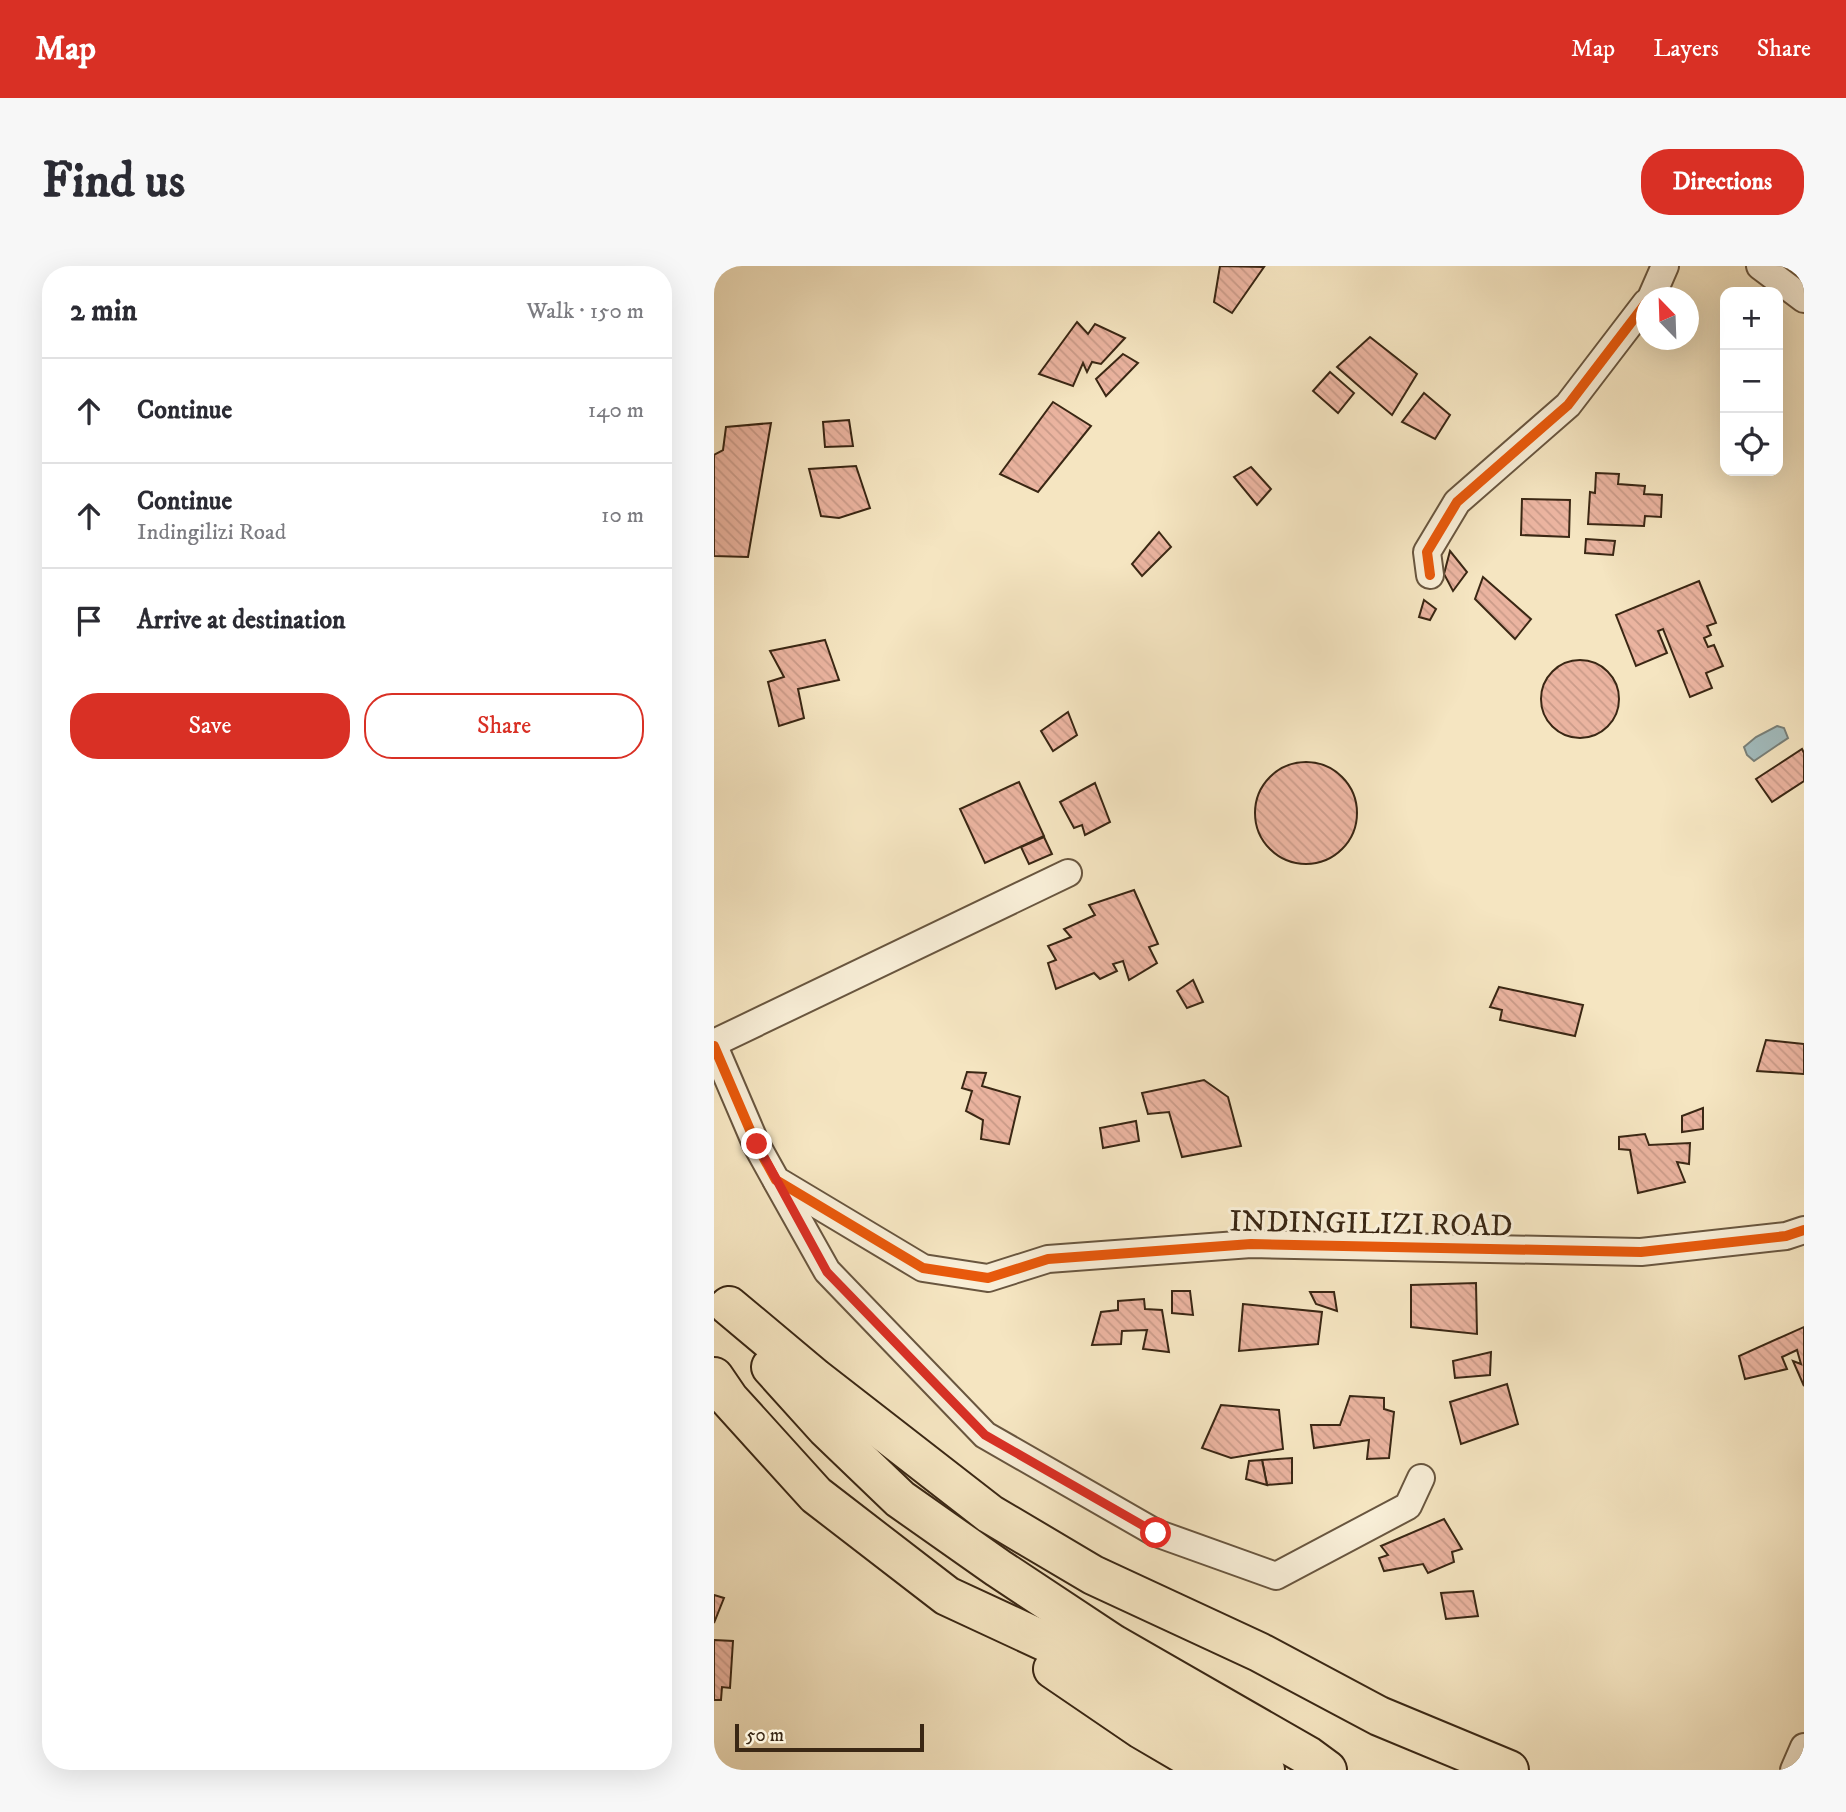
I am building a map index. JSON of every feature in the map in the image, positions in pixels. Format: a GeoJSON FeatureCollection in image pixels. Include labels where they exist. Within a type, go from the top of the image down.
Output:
{"type":"FeatureCollection","features":[{"type":"Feature","properties":{"kind":"highway"},"geometry":{"type":"LineString","coordinates":[[722,1296],[767,1362],[826,1429],[900,1499],[1113,1644],[1317,1763]]}},
{"type":"Feature","properties":{"kind":"highway"},"geometry":{"type":"LineString","coordinates":[[722,1296],[815,1378],[990,1514],[1093,1575],[1259,1652],[1379,1716],[1509,1770]]}},
{"type":"Feature","properties":{"kind":"highway"},"geometry":{"type":"LineString","coordinates":[[714,1377],[729,1399],[816,1495],[947,1596],[1141,1729],[1211,1770]]}},
{"type":"Feature","properties":{"kind":"highway"},"geometry":{"type":"LineString","coordinates":[[947,1596],[1087,1661],[1265,1770]]}},
{"type":"Feature","properties":{"kind":"street"},"geometry":{"type":"LineString","coordinates":[[1655,287],[1665,266]]}},
{"type":"Feature","properties":{"kind":"street"},"geometry":{"type":"LineString","coordinates":[[1760,266],[1804,299]]}},
{"type":"Feature","properties":{"kind":"street"},"geometry":{"type":"LineString","coordinates":[[1430,575],[1427,552],[1457,502],[1568,405],[1636,317]]}},
{"type":"Feature","properties":{"kind":"street"},"geometry":{"type":"LineString","coordinates":[[1068,873],[714,1045],[757,1144],[827,1272],[985,1435],[1156,1533],[1276,1576],[1408,1506],[1421,1478]]}},
{"type":"Feature","properties":{"kind":"street","name":"INDINGILIZI ROAD"},"geometry":{"type":"LineString","coordinates":[[776,1180],[923,1268],[988,1278],[1048,1259],[1251,1244],[1641,1252],[1786,1236],[1804,1230]]}},
{"type":"Feature","properties":{"kind":"street"},"geometry":{"type":"LineString","coordinates":[[1794,1770],[1804,1747]]}},
{"type":"Feature","properties":{"kind":"water"},"geometry":{"type":"Polygon","coordinates":[[[1777,726],[1784,728],[1788,738],[1754,761],[1747,755],[1744,747],[1777,726]]]}},
{"type":"Feature","properties":{"kind":"building"},"geometry":{"type":"Polygon","coordinates":[[[1220,266],[1264,267],[1232,313],[1214,302],[1220,266]]]}},
{"type":"Feature","properties":{"kind":"building"},"geometry":{"type":"Polygon","coordinates":[[[1077,322],[1088,334],[1095,324],[1125,338],[1101,364],[1092,362],[1087,372],[1083,363],[1073,386],[1039,374],[1077,322]]]}},
{"type":"Feature","properties":{"kind":"building"},"geometry":{"type":"Polygon","coordinates":[[[1370,337],[1417,374],[1392,415],[1337,367],[1370,337]]]}},
{"type":"Feature","properties":{"kind":"building"},"geometry":{"type":"Polygon","coordinates":[[[1123,354],[1138,363],[1106,396],[1096,379],[1123,354]]]}},
{"type":"Feature","properties":{"kind":"building"},"geometry":{"type":"Polygon","coordinates":[[[1330,372],[1354,393],[1338,413],[1313,391],[1330,372]]]}},
{"type":"Feature","properties":{"kind":"building"},"geometry":{"type":"Polygon","coordinates":[[[1424,393],[1450,415],[1435,439],[1402,422],[1424,393]]]}},
{"type":"Feature","properties":{"kind":"building"},"geometry":{"type":"Polygon","coordinates":[[[1053,402],[1091,426],[1038,492],[1000,474],[1053,402]]]}},
{"type":"Feature","properties":{"kind":"building"},"geometry":{"type":"Polygon","coordinates":[[[849,420],[853,446],[825,447],[823,422],[849,420]]]}},
{"type":"Feature","properties":{"kind":"building"},"geometry":{"type":"Polygon","coordinates":[[[771,423],[748,557],[714,556],[714,455],[723,450],[726,427],[771,423]]]}},
{"type":"Feature","properties":{"kind":"building"},"geometry":{"type":"Polygon","coordinates":[[[856,466],[870,508],[839,518],[821,516],[809,469],[856,466]]]}},
{"type":"Feature","properties":{"kind":"building"},"geometry":{"type":"Polygon","coordinates":[[[1251,467],[1271,489],[1257,505],[1234,477],[1251,467]]]}},
{"type":"Feature","properties":{"kind":"building"},"geometry":{"type":"Polygon","coordinates":[[[1596,473],[1619,474],[1618,484],[1645,486],[1644,494],[1662,495],[1661,517],[1645,516],[1644,526],[1588,524],[1590,492],[1595,493],[1596,473]]]}},
{"type":"Feature","properties":{"kind":"building"},"geometry":{"type":"Polygon","coordinates":[[[1522,499],[1570,500],[1569,537],[1521,535],[1522,499]]]}},
{"type":"Feature","properties":{"kind":"building"},"geometry":{"type":"Polygon","coordinates":[[[1159,532],[1171,547],[1142,576],[1132,564],[1159,532]]]}},
{"type":"Feature","properties":{"kind":"building"},"geometry":{"type":"Polygon","coordinates":[[[1586,539],[1615,541],[1613,555],[1585,553],[1586,539]]]}},
{"type":"Feature","properties":{"kind":"building"},"geometry":{"type":"Polygon","coordinates":[[[1450,551],[1467,572],[1453,591],[1444,574],[1450,551]]]}},
{"type":"Feature","properties":{"kind":"building"},"geometry":{"type":"Polygon","coordinates":[[[1483,577],[1531,619],[1515,639],[1475,599],[1483,577]]]}},
{"type":"Feature","properties":{"kind":"building"},"geometry":{"type":"Polygon","coordinates":[[[1699,581],[1716,623],[1707,626],[1711,635],[1704,638],[1708,647],[1714,645],[1723,666],[1706,673],[1712,688],[1690,697],[1663,629],[1658,631],[1667,653],[1636,666],[1616,615],[1699,581]]]}},
{"type":"Feature","properties":{"kind":"building"},"geometry":{"type":"Polygon","coordinates":[[[1424,600],[1436,609],[1430,620],[1419,617],[1424,600]]]}},
{"type":"Feature","properties":{"kind":"building"},"geometry":{"type":"Polygon","coordinates":[[[825,640],[839,680],[798,689],[804,718],[779,726],[768,682],[784,677],[770,651],[825,640]]]}},
{"type":"Feature","properties":{"kind":"building"},"geometry":{"type":"Polygon","coordinates":[[[1580,660],[1595,663],[1607,672],[1616,684],[1619,699],[1616,714],[1607,726],[1595,735],[1580,738],[1565,735],[1553,726],[1544,714],[1541,699],[1544,684],[1553,672],[1565,663],[1580,660]]]}},
{"type":"Feature","properties":{"kind":"building"},"geometry":{"type":"Polygon","coordinates":[[[1068,712],[1077,735],[1053,751],[1041,731],[1068,712]]]}},
{"type":"Feature","properties":{"kind":"building"},"geometry":{"type":"Polygon","coordinates":[[[1802,749],[1804,781],[1772,802],[1756,779],[1802,749]]]}},
{"type":"Feature","properties":{"kind":"building"},"geometry":{"type":"Polygon","coordinates":[[[1306,762],[1326,766],[1342,777],[1353,793],[1357,813],[1353,833],[1342,849],[1326,860],[1306,864],[1286,860],[1270,849],[1259,833],[1255,813],[1259,793],[1270,777],[1286,766],[1306,762]]]}},
{"type":"Feature","properties":{"kind":"building"},"geometry":{"type":"Polygon","coordinates":[[[1019,782],[1044,836],[985,863],[960,809],[1019,782]]]}},
{"type":"Feature","properties":{"kind":"building"},"geometry":{"type":"Polygon","coordinates":[[[1095,783],[1110,822],[1085,835],[1082,825],[1074,828],[1060,802],[1095,783]]]}},
{"type":"Feature","properties":{"kind":"building"},"geometry":{"type":"Polygon","coordinates":[[[1044,837],[1052,854],[1029,864],[1021,847],[1044,837]]]}},
{"type":"Feature","properties":{"kind":"building"},"geometry":{"type":"Polygon","coordinates":[[[1134,890],[1158,944],[1149,947],[1157,963],[1129,980],[1123,961],[1113,964],[1117,971],[1100,979],[1094,973],[1056,989],[1048,963],[1056,960],[1048,946],[1071,937],[1064,929],[1095,915],[1089,905],[1134,890]]]}},
{"type":"Feature","properties":{"kind":"building"},"geometry":{"type":"Polygon","coordinates":[[[1193,980],[1203,1002],[1187,1008],[1177,991],[1193,980]]]}},
{"type":"Feature","properties":{"kind":"building"},"geometry":{"type":"Polygon","coordinates":[[[1499,987],[1583,1005],[1575,1036],[1500,1020],[1502,1010],[1490,1007],[1499,987]]]}},
{"type":"Feature","properties":{"kind":"building"},"geometry":{"type":"Polygon","coordinates":[[[1766,1040],[1804,1044],[1804,1074],[1757,1071],[1766,1040]]]}},
{"type":"Feature","properties":{"kind":"building"},"geometry":{"type":"Polygon","coordinates":[[[967,1072],[986,1073],[982,1086],[1020,1097],[1009,1144],[981,1139],[983,1120],[966,1111],[972,1091],[962,1088],[967,1072]]]}},
{"type":"Feature","properties":{"kind":"building"},"geometry":{"type":"Polygon","coordinates":[[[1204,1080],[1228,1097],[1241,1146],[1182,1157],[1169,1112],[1148,1114],[1142,1093],[1204,1080]]]}},
{"type":"Feature","properties":{"kind":"building"},"geometry":{"type":"Polygon","coordinates":[[[1703,1108],[1703,1129],[1682,1132],[1682,1116],[1703,1108]]]}},
{"type":"Feature","properties":{"kind":"building"},"geometry":{"type":"Polygon","coordinates":[[[1136,1121],[1139,1141],[1103,1148],[1100,1128],[1136,1121]]]}},
{"type":"Feature","properties":{"kind":"building"},"geometry":{"type":"Polygon","coordinates":[[[1645,1134],[1649,1145],[1690,1143],[1689,1164],[1677,1162],[1685,1182],[1638,1193],[1630,1150],[1619,1149],[1619,1137],[1645,1134]]]}},
{"type":"Feature","properties":{"kind":"building"},"geometry":{"type":"Polygon","coordinates":[[[1476,1283],[1477,1334],[1411,1327],[1411,1285],[1476,1283]]]}},
{"type":"Feature","properties":{"kind":"building"},"geometry":{"type":"Polygon","coordinates":[[[1172,1291],[1190,1291],[1193,1315],[1172,1313],[1172,1291]]]}},
{"type":"Feature","properties":{"kind":"building"},"geometry":{"type":"Polygon","coordinates":[[[1310,1292],[1334,1292],[1337,1311],[1316,1304],[1310,1292]]]}},
{"type":"Feature","properties":{"kind":"building"},"geometry":{"type":"Polygon","coordinates":[[[1144,1299],[1145,1309],[1162,1310],[1169,1352],[1143,1349],[1147,1330],[1122,1331],[1121,1344],[1092,1345],[1101,1312],[1118,1310],[1118,1301],[1144,1299]]]}},
{"type":"Feature","properties":{"kind":"building"},"geometry":{"type":"Polygon","coordinates":[[[1243,1304],[1322,1312],[1318,1344],[1239,1351],[1243,1304]]]}},
{"type":"Feature","properties":{"kind":"building"},"geometry":{"type":"Polygon","coordinates":[[[1804,1327],[1804,1386],[1793,1361],[1801,1364],[1797,1350],[1782,1357],[1787,1369],[1745,1379],[1739,1356],[1804,1327]]]}},
{"type":"Feature","properties":{"kind":"building"},"geometry":{"type":"Polygon","coordinates":[[[1491,1352],[1490,1375],[1455,1378],[1453,1361],[1491,1352]]]}},
{"type":"Feature","properties":{"kind":"building"},"geometry":{"type":"Polygon","coordinates":[[[1507,1384],[1518,1424],[1461,1444],[1450,1402],[1507,1384]]]}},
{"type":"Feature","properties":{"kind":"building"},"geometry":{"type":"Polygon","coordinates":[[[1350,1396],[1384,1398],[1384,1409],[1394,1412],[1389,1458],[1367,1459],[1369,1440],[1314,1448],[1311,1425],[1340,1425],[1350,1396]]]}},
{"type":"Feature","properties":{"kind":"building"},"geometry":{"type":"Polygon","coordinates":[[[1221,1405],[1279,1410],[1283,1449],[1231,1458],[1202,1448],[1221,1405]]]}},
{"type":"Feature","properties":{"kind":"building"},"geometry":{"type":"Polygon","coordinates":[[[1292,1458],[1292,1483],[1267,1485],[1262,1460],[1292,1458]]]}},
{"type":"Feature","properties":{"kind":"building"},"geometry":{"type":"Polygon","coordinates":[[[1262,1460],[1267,1485],[1246,1479],[1249,1461],[1262,1460]]]}},
{"type":"Feature","properties":{"kind":"building"},"geometry":{"type":"Polygon","coordinates":[[[1444,1519],[1462,1549],[1452,1552],[1454,1562],[1428,1573],[1423,1564],[1384,1571],[1379,1558],[1388,1555],[1381,1546],[1444,1519]]]}},
{"type":"Feature","properties":{"kind":"building"},"geometry":{"type":"Polygon","coordinates":[[[1473,1591],[1478,1616],[1446,1619],[1441,1593],[1473,1591]]]}},
{"type":"Feature","properties":{"kind":"building"},"geometry":{"type":"Polygon","coordinates":[[[714,1595],[724,1598],[714,1623],[714,1595]]]}},
{"type":"Feature","properties":{"kind":"building"},"geometry":{"type":"Polygon","coordinates":[[[714,1640],[733,1641],[730,1688],[722,1687],[721,1700],[714,1700],[714,1640]]]}},
{"type":"Feature","properties":{"kind":"cycle path"},"geometry":{"type":"LineString","coordinates":[[1430,575],[1427,552],[1457,502],[1568,405],[1636,316]]}},
{"type":"Feature","properties":{"kind":"cycle path"},"geometry":{"type":"LineString","coordinates":[[714,1046],[756,1144],[776,1180],[923,1268],[988,1278],[1048,1259],[1251,1244],[1641,1252],[1786,1236],[1804,1230]]}},
{"type":"Feature","properties":{"kind":"route"},"geometry":{"type":"LineString","coordinates":[[757,1144],[827,1272],[985,1435],[1156,1533]]}}]}
